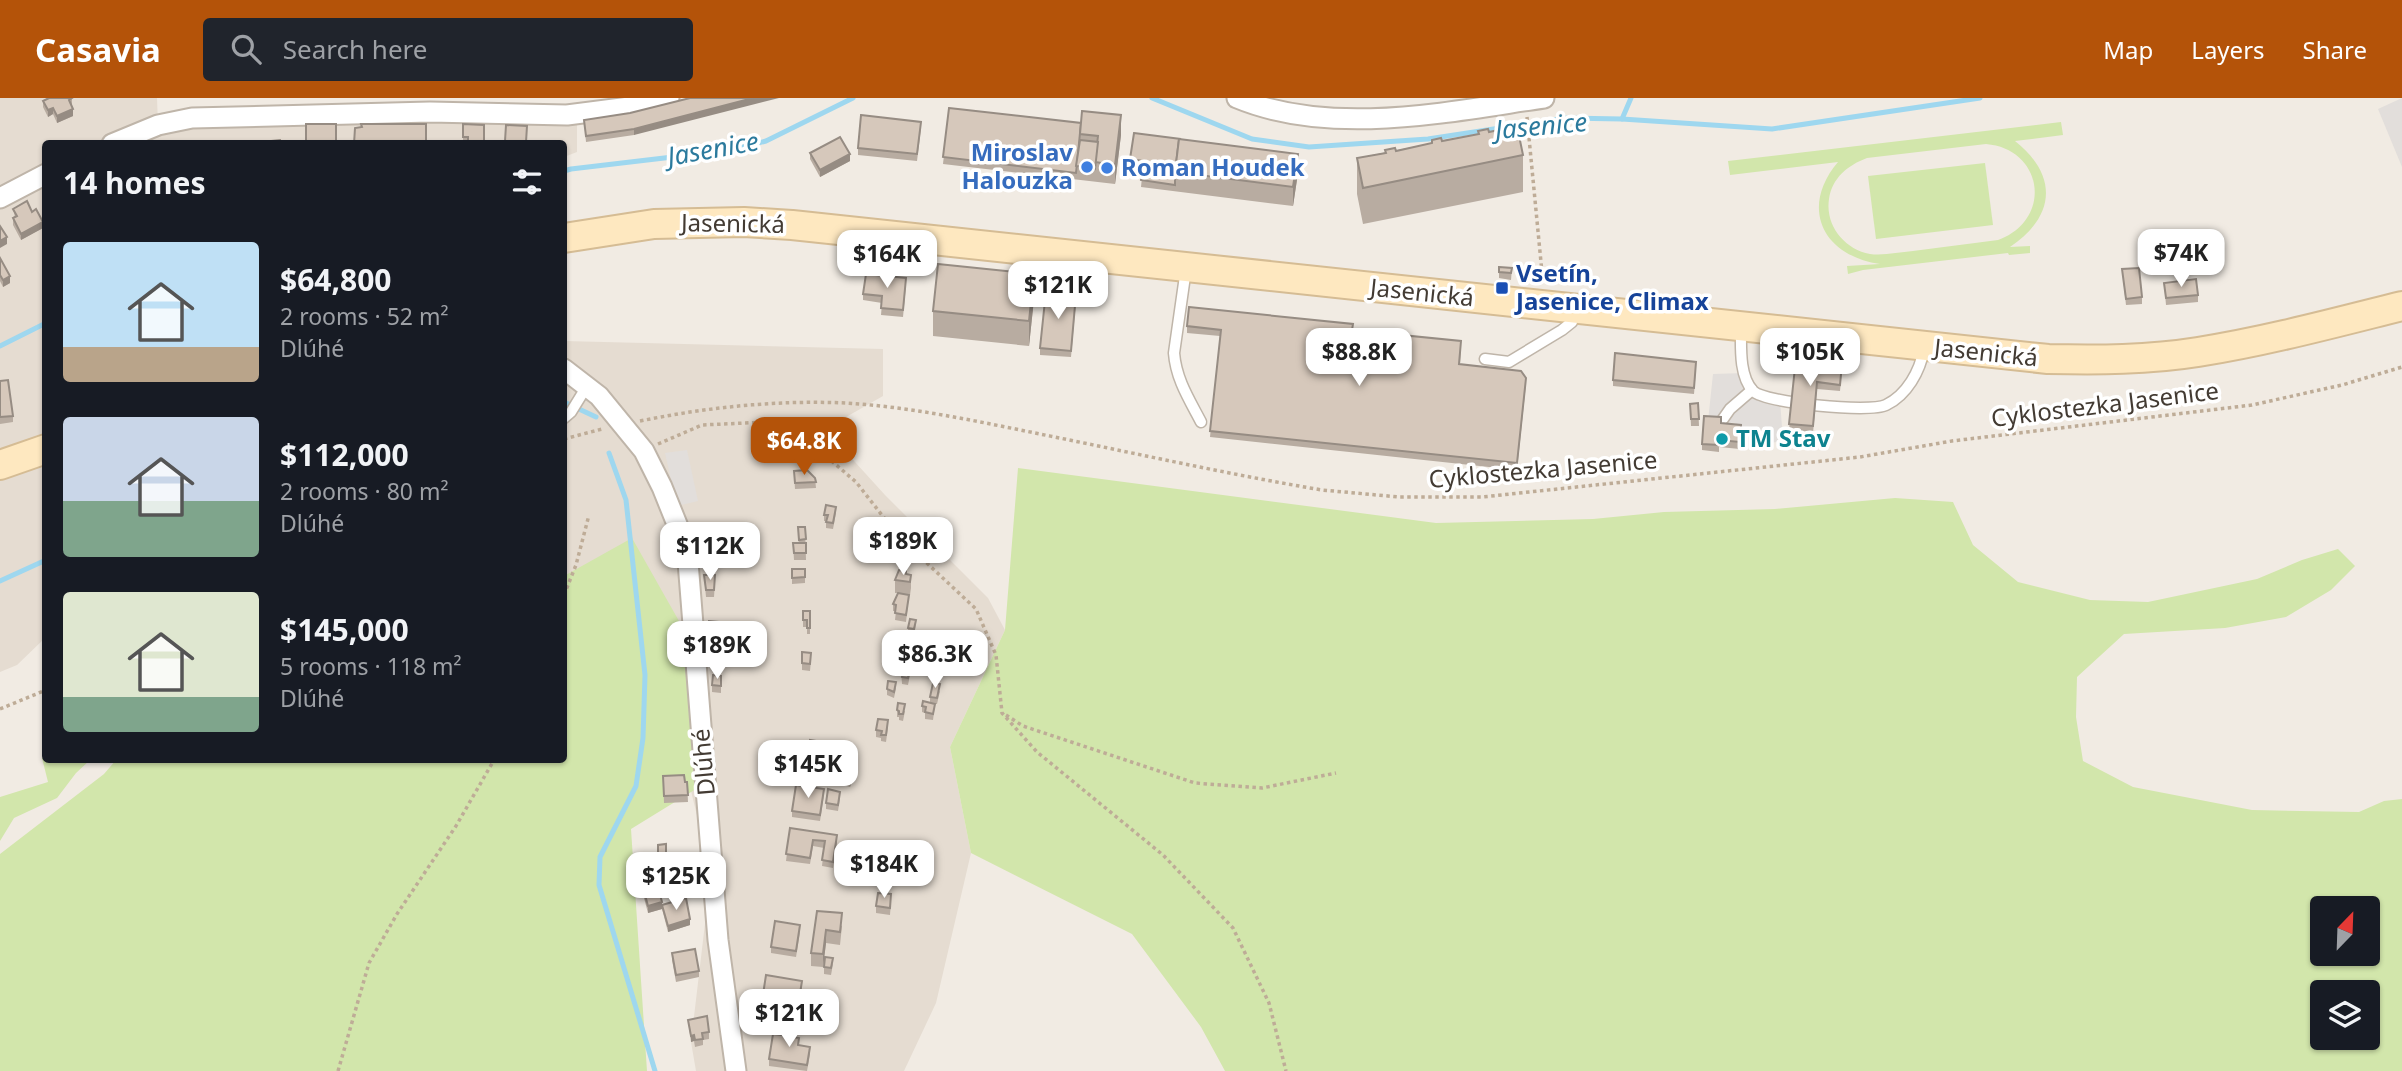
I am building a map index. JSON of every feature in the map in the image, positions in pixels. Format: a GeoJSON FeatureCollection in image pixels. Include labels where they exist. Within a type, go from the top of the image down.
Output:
{"type":"FeatureCollection","features":[{"type":"Feature","properties":{"kind":"street"},"geometry":{"type":"LineString","coordinates":[[122,140],[158,125],[192,118],[582,110],[629,107],[669,98]]}},
{"type":"Feature","properties":{"kind":"street"},"geometry":{"type":"LineString","coordinates":[[1237,98],[1260,108],[1298,116],[1358,118],[1421,115],[1544,98]]}},
{"type":"Feature","properties":{"kind":"street"},"geometry":{"type":"LineString","coordinates":[[0,198],[42,176]]}},
{"type":"Feature","properties":{"kind":"street","name":"Jasenická"},"geometry":{"type":"LineString","coordinates":[[567,238],[654,224],[744,222],[792,225],[2048,359],[2122,359],[2196,352],[2402,306]]}},
{"type":"Feature","properties":{"kind":"street","name":"Dlúhé"},"geometry":{"type":"LineString","coordinates":[[567,372],[584,392],[622,424],[644,451],[662,486],[687,549],[719,940],[736,1071]]}},
{"type":"Feature","properties":{"kind":"street"},"geometry":{"type":"LineString","coordinates":[[0,465],[42,450]]}},
{"type":"Feature","properties":{"kind":"lane"},"geometry":{"type":"LineString","coordinates":[[1186,268],[1175,362],[1180,382],[1201,422]]}},
{"type":"Feature","properties":{"kind":"lane"},"geometry":{"type":"LineString","coordinates":[[1485,359],[1509,362],[1562,330],[1572,321],[1576,310]]}},
{"type":"Feature","properties":{"kind":"lane"},"geometry":{"type":"LineString","coordinates":[[1741,327],[1744,373],[1752,390],[1759,396],[1861,409],[1885,406],[1895,399],[1913,379],[1922,360],[1924,347]]}},
{"type":"Feature","properties":{"kind":"lane"},"geometry":{"type":"LineString","coordinates":[[1723,419],[1730,409],[1752,390]]}},
{"type":"Feature","properties":{"kind":"lane"},"geometry":{"type":"LineString","coordinates":[[567,415],[584,392]]}},
{"type":"Feature","properties":{"kind":"path"},"geometry":{"type":"LineString","coordinates":[[1527,118],[1544,293]]}},
{"type":"Feature","properties":{"kind":"path","name":"Cyklostezka Jasenice"},"geometry":{"type":"LineString","coordinates":[[567,438],[695,410],[760,404],[878,406],[968,419],[1322,490],[1399,497],[1459,497],[1520,494],[1860,457],[1952,441],[2252,405],[2342,385],[2402,367]]}},
{"type":"Feature","properties":{"kind":"path"},"geometry":{"type":"LineString","coordinates":[[644,451],[702,425],[766,422],[806,439],[856,482],[900,538],[976,609],[996,655],[1002,713],[1037,752],[1163,855],[1233,928],[1269,1003],[1286,1071]]}},
{"type":"Feature","properties":{"kind":"path"},"geometry":{"type":"LineString","coordinates":[[567,588],[589,515]]}},
{"type":"Feature","properties":{"kind":"path"},"geometry":{"type":"LineString","coordinates":[[0,709],[42,692]]}},
{"type":"Feature","properties":{"kind":"path"},"geometry":{"type":"LineString","coordinates":[[1002,713],[1023,726],[1195,783],[1262,789],[1336,773]]}},
{"type":"Feature","properties":{"kind":"path"},"geometry":{"type":"LineString","coordinates":[[338,1071],[369,963],[397,914],[456,826],[492,763]]}},
{"type":"Feature","properties":{"kind":"shaded area"},"geometry":{"type":"Polygon","coordinates":[[[0,98],[157,98],[158,125],[439,122],[577,125],[577,152],[567,156],[567,140],[42,140],[42,641],[17,665],[0,672],[0,98]]]}},
{"type":"Feature","properties":{"kind":"shaded area"},"geometry":{"type":"Polygon","coordinates":[[[2402,98],[2402,167],[2378,109],[2402,98]]]}},
{"type":"Feature","properties":{"kind":"shaded area"},"geometry":{"type":"Polygon","coordinates":[[[567,341],[883,349],[883,396],[825,429],[885,495],[988,598],[1005,630],[950,747],[971,853],[936,1003],[904,1071],[696,1071],[691,1042],[711,873],[642,590],[567,598],[567,341]]]}},
{"type":"Feature","properties":{"kind":"shaded area"},"geometry":{"type":"Polygon","coordinates":[[[1744,373],[1748,383],[1780,400],[1783,441],[1744,447],[1744,431],[1735,423],[1708,421],[1713,374],[1744,373]]]}},
{"type":"Feature","properties":{"kind":"shaded area"},"geometry":{"type":"Polygon","coordinates":[[[687,450],[698,501],[677,506],[665,453],[687,450]]]}},
{"type":"Feature","properties":{"kind":"green space"},"geometry":{"type":"Polygon","coordinates":[[[2061,122],[2063,135],[2015,141],[2029,154],[2045,182],[2043,210],[2036,223],[2010,247],[2030,246],[2030,253],[2008,253],[1848,274],[1847,266],[1880,264],[1844,251],[1831,240],[1823,227],[1819,212],[1820,196],[1826,179],[1838,162],[1730,175],[1728,161],[2061,122]],[[1986,144],[1860,161],[1842,173],[1831,191],[1829,209],[1833,227],[1852,247],[1870,254],[1891,254],[1998,240],[2016,230],[2027,217],[2034,202],[2030,171],[2020,158],[2005,149],[1986,144]]]}},
{"type":"Feature","properties":{"kind":"green space"},"geometry":{"type":"Polygon","coordinates":[[[1985,163],[1993,225],[1876,239],[1868,176],[1985,163]]]}},
{"type":"Feature","properties":{"kind":"green space"},"geometry":{"type":"Polygon","coordinates":[[[1018,468],[1436,523],[1593,519],[1664,512],[1775,509],[1895,498],[1953,502],[1973,545],[2018,582],[2090,600],[2148,602],[2257,579],[2302,560],[2338,549],[2355,566],[2331,590],[2286,617],[2225,628],[2124,634],[2077,677],[2076,717],[2083,761],[2133,787],[2252,810],[2359,812],[2384,801],[2402,799],[2402,1071],[1225,1071],[1201,1027],[1132,934],[971,853],[950,747],[1005,630],[1018,468]]]}},
{"type":"Feature","properties":{"kind":"green space"},"geometry":{"type":"Polygon","coordinates":[[[632,538],[705,667],[709,781],[631,829],[647,1071],[0,1071],[0,854],[104,774],[113,763],[567,763],[567,574],[632,538]]]}},
{"type":"Feature","properties":{"kind":"green space"},"geometry":{"type":"Polygon","coordinates":[[[43,763],[87,763],[57,798],[14,818],[0,841],[0,797],[48,782],[43,763]]]}},
{"type":"Feature","properties":{"kind":"building"},"geometry":{"type":"Polygon","coordinates":[[[49,98],[72,98],[69,100],[73,109],[57,116],[53,108],[48,110],[43,101],[49,98]]]}},
{"type":"Feature","properties":{"kind":"building"},"geometry":{"type":"Polygon","coordinates":[[[690,98],[753,98],[634,129],[586,136],[584,120],[630,113],[690,98]]]}},
{"type":"Feature","properties":{"kind":"building"},"geometry":{"type":"Polygon","coordinates":[[[949,108],[1081,123],[1076,173],[943,157],[949,108]]]}},
{"type":"Feature","properties":{"kind":"building"},"geometry":{"type":"Polygon","coordinates":[[[1082,111],[1121,115],[1115,165],[1095,162],[1098,136],[1080,134],[1082,111]]]}},
{"type":"Feature","properties":{"kind":"building"},"geometry":{"type":"Polygon","coordinates":[[[861,115],[921,122],[917,154],[858,148],[861,115]]]}},
{"type":"Feature","properties":{"kind":"building"},"geometry":{"type":"Polygon","coordinates":[[[306,124],[336,124],[336,140],[306,140],[306,124]]]}},
{"type":"Feature","properties":{"kind":"building"},"geometry":{"type":"Polygon","coordinates":[[[361,124],[426,124],[426,140],[354,140],[355,128],[362,127],[361,124]]]}},
{"type":"Feature","properties":{"kind":"building"},"geometry":{"type":"Polygon","coordinates":[[[463,124],[484,125],[484,140],[468,140],[468,137],[463,137],[463,124]]]}},
{"type":"Feature","properties":{"kind":"building"},"geometry":{"type":"Polygon","coordinates":[[[506,125],[527,126],[526,140],[505,140],[506,125]]]}},
{"type":"Feature","properties":{"kind":"building"},"geometry":{"type":"Polygon","coordinates":[[[1517,126],[1523,155],[1363,188],[1357,158],[1386,153],[1385,150],[1395,148],[1396,151],[1432,143],[1432,140],[1441,138],[1442,141],[1479,134],[1478,131],[1488,129],[1489,132],[1517,126]]]}},
{"type":"Feature","properties":{"kind":"building"},"geometry":{"type":"Polygon","coordinates":[[[1134,133],[1181,139],[1175,185],[1141,180],[1144,161],[1130,159],[1134,133]]]}},
{"type":"Feature","properties":{"kind":"building"},"geometry":{"type":"Polygon","coordinates":[[[840,137],[850,154],[820,170],[810,153],[840,137]]]}},
{"type":"Feature","properties":{"kind":"building"},"geometry":{"type":"Polygon","coordinates":[[[1179,139],[1298,154],[1293,187],[1175,172],[1179,139]]]}},
{"type":"Feature","properties":{"kind":"building"},"geometry":{"type":"Polygon","coordinates":[[[1080,140],[1098,142],[1095,169],[1076,166],[1080,140]]]}},
{"type":"Feature","properties":{"kind":"building"},"geometry":{"type":"Polygon","coordinates":[[[27,201],[32,212],[36,209],[42,223],[21,234],[13,218],[17,216],[13,209],[27,201]]]}},
{"type":"Feature","properties":{"kind":"building"},"geometry":{"type":"Polygon","coordinates":[[[0,226],[7,237],[0,241],[0,226]]]}},
{"type":"Feature","properties":{"kind":"building"},"geometry":{"type":"Polygon","coordinates":[[[0,258],[10,276],[3,280],[0,275],[0,258]]]}},
{"type":"Feature","properties":{"kind":"building"},"geometry":{"type":"Polygon","coordinates":[[[938,264],[1034,274],[1029,321],[933,311],[938,264]]]}},
{"type":"Feature","properties":{"kind":"building"},"geometry":{"type":"Polygon","coordinates":[[[1499,267],[1512,268],[1511,273],[1499,272],[1499,267]]]}},
{"type":"Feature","properties":{"kind":"building"},"geometry":{"type":"Polygon","coordinates":[[[2139,268],[2142,297],[2126,299],[2122,269],[2139,268]]]}},
{"type":"Feature","properties":{"kind":"building"},"geometry":{"type":"Polygon","coordinates":[[[866,274],[906,278],[903,310],[881,308],[882,296],[863,294],[866,274]]]}},
{"type":"Feature","properties":{"kind":"building"},"geometry":{"type":"Polygon","coordinates":[[[2196,279],[2198,295],[2166,298],[2164,283],[2196,279]]]}},
{"type":"Feature","properties":{"kind":"building"},"geometry":{"type":"Polygon","coordinates":[[[1046,291],[1076,294],[1071,351],[1040,348],[1046,291]]]}},
{"type":"Feature","properties":{"kind":"building"},"geometry":{"type":"Polygon","coordinates":[[[1189,307],[1353,324],[1352,330],[1461,341],[1459,364],[1521,371],[1526,378],[1517,463],[1210,431],[1221,330],[1187,326],[1189,307]]]}},
{"type":"Feature","properties":{"kind":"building"},"geometry":{"type":"Polygon","coordinates":[[[1615,353],[1696,362],[1694,388],[1613,380],[1615,353]]]}},
{"type":"Feature","properties":{"kind":"building"},"geometry":{"type":"Polygon","coordinates":[[[1796,358],[1842,363],[1840,385],[1817,382],[1813,426],[1789,424],[1796,358]]]}},
{"type":"Feature","properties":{"kind":"building"},"geometry":{"type":"Polygon","coordinates":[[[8,380],[13,416],[0,417],[0,381],[8,380]]]}},
{"type":"Feature","properties":{"kind":"building"},"geometry":{"type":"Polygon","coordinates":[[[1698,403],[1699,419],[1691,419],[1690,404],[1698,403]]]}},
{"type":"Feature","properties":{"kind":"building","name":"TM Stav"},"geometry":{"type":"Polygon","coordinates":[[[1704,416],[1721,417],[1721,423],[1741,425],[1740,442],[1719,440],[1719,445],[1702,444],[1704,416]]]}},
{"type":"Feature","properties":{"kind":"building"},"geometry":{"type":"Polygon","coordinates":[[[807,470],[816,482],[795,483],[794,471],[807,470]]]}},
{"type":"Feature","properties":{"kind":"building"},"geometry":{"type":"Polygon","coordinates":[[[826,505],[836,507],[833,523],[826,522],[826,505]]]}},
{"type":"Feature","properties":{"kind":"building"},"geometry":{"type":"Polygon","coordinates":[[[798,527],[805,527],[806,539],[799,540],[798,527]]]}},
{"type":"Feature","properties":{"kind":"building"},"geometry":{"type":"Polygon","coordinates":[[[793,543],[806,543],[806,553],[794,553],[793,543]]]}},
{"type":"Feature","properties":{"kind":"building"},"geometry":{"type":"Polygon","coordinates":[[[792,569],[805,569],[805,577],[792,578],[792,569]]]}},
{"type":"Feature","properties":{"kind":"building"},"geometry":{"type":"Polygon","coordinates":[[[899,570],[911,575],[910,582],[895,580],[899,570]]]}},
{"type":"Feature","properties":{"kind":"building"},"geometry":{"type":"Polygon","coordinates":[[[704,575],[715,575],[714,590],[706,590],[704,575]]]}},
{"type":"Feature","properties":{"kind":"building"},"geometry":{"type":"Polygon","coordinates":[[[898,593],[909,595],[906,615],[895,613],[896,605],[893,604],[898,593]]]}},
{"type":"Feature","properties":{"kind":"building"},"geometry":{"type":"Polygon","coordinates":[[[803,611],[810,611],[810,628],[807,628],[807,620],[803,620],[803,611]]]}},
{"type":"Feature","properties":{"kind":"building"},"geometry":{"type":"Polygon","coordinates":[[[910,619],[916,620],[914,629],[908,628],[910,619]]]}},
{"type":"Feature","properties":{"kind":"building"},"geometry":{"type":"Polygon","coordinates":[[[709,621],[718,622],[720,632],[709,631],[709,621]]]}},
{"type":"Feature","properties":{"kind":"building"},"geometry":{"type":"Polygon","coordinates":[[[939,634],[947,635],[946,648],[937,646],[939,634]]]}},
{"type":"Feature","properties":{"kind":"building"},"geometry":{"type":"Polygon","coordinates":[[[892,642],[900,643],[898,653],[891,650],[892,642]]]}},
{"type":"Feature","properties":{"kind":"building"},"geometry":{"type":"Polygon","coordinates":[[[939,649],[947,651],[945,663],[936,661],[939,649]]]}},
{"type":"Feature","properties":{"kind":"building"},"geometry":{"type":"Polygon","coordinates":[[[802,652],[811,653],[810,664],[802,663],[802,652]]]}},
{"type":"Feature","properties":{"kind":"building"},"geometry":{"type":"Polygon","coordinates":[[[903,662],[911,663],[908,678],[902,677],[903,662]]]}},
{"type":"Feature","properties":{"kind":"building"},"geometry":{"type":"Polygon","coordinates":[[[713,675],[721,676],[721,686],[712,685],[713,675]]]}},
{"type":"Feature","properties":{"kind":"building"},"geometry":{"type":"Polygon","coordinates":[[[888,681],[896,682],[894,692],[887,689],[888,681]]]}},
{"type":"Feature","properties":{"kind":"building"},"geometry":{"type":"Polygon","coordinates":[[[933,683],[940,684],[937,698],[930,697],[933,683]]]}},
{"type":"Feature","properties":{"kind":"building"},"geometry":{"type":"Polygon","coordinates":[[[923,701],[935,704],[933,714],[925,712],[923,701]]]}},
{"type":"Feature","properties":{"kind":"building"},"geometry":{"type":"Polygon","coordinates":[[[898,703],[905,704],[903,714],[899,714],[897,710],[898,703]]]}},
{"type":"Feature","properties":{"kind":"building"},"geometry":{"type":"Polygon","coordinates":[[[878,719],[888,720],[886,735],[881,735],[882,731],[876,730],[878,719]]]}},
{"type":"Feature","properties":{"kind":"building"},"geometry":{"type":"Polygon","coordinates":[[[810,740],[854,747],[851,760],[829,757],[828,764],[807,761],[810,740]]]}},
{"type":"Feature","properties":{"kind":"building"},"geometry":{"type":"Polygon","coordinates":[[[842,762],[854,765],[850,780],[838,777],[842,762]]]}},
{"type":"Feature","properties":{"kind":"building"},"geometry":{"type":"Polygon","coordinates":[[[684,775],[688,795],[664,796],[663,776],[684,775]]]}},
{"type":"Feature","properties":{"kind":"building"},"geometry":{"type":"Polygon","coordinates":[[[796,785],[824,789],[820,815],[792,811],[796,785]]]}},
{"type":"Feature","properties":{"kind":"building"},"geometry":{"type":"Polygon","coordinates":[[[828,789],[840,792],[838,805],[826,803],[828,789]]]}},
{"type":"Feature","properties":{"kind":"building"},"geometry":{"type":"Polygon","coordinates":[[[790,828],[837,835],[833,862],[822,860],[825,841],[813,840],[810,858],[786,854],[790,828]]]}},
{"type":"Feature","properties":{"kind":"building"},"geometry":{"type":"Polygon","coordinates":[[[666,844],[666,855],[658,855],[658,845],[666,844]]]}},
{"type":"Feature","properties":{"kind":"building"},"geometry":{"type":"Polygon","coordinates":[[[658,887],[662,902],[648,906],[644,891],[658,887]]]}},
{"type":"Feature","properties":{"kind":"building"},"geometry":{"type":"Polygon","coordinates":[[[878,893],[891,894],[890,908],[876,906],[878,893]]]}},
{"type":"Feature","properties":{"kind":"building"},"geometry":{"type":"Polygon","coordinates":[[[686,898],[690,919],[668,926],[662,905],[686,898]]]}},
{"type":"Feature","properties":{"kind":"building"},"geometry":{"type":"Polygon","coordinates":[[[817,911],[842,913],[840,932],[826,930],[823,954],[811,953],[817,911]]]}},
{"type":"Feature","properties":{"kind":"building"},"geometry":{"type":"Polygon","coordinates":[[[775,921],[800,925],[796,951],[771,947],[775,921]]]}},
{"type":"Feature","properties":{"kind":"building"},"geometry":{"type":"Polygon","coordinates":[[[695,949],[699,971],[676,975],[672,953],[695,949]]]}},
{"type":"Feature","properties":{"kind":"building"},"geometry":{"type":"Polygon","coordinates":[[[825,957],[833,958],[831,968],[824,967],[825,957]]]}},
{"type":"Feature","properties":{"kind":"building"},"geometry":{"type":"Polygon","coordinates":[[[766,975],[802,981],[798,1006],[762,1001],[766,975]]]}},
{"type":"Feature","properties":{"kind":"building"},"geometry":{"type":"Polygon","coordinates":[[[707,1016],[709,1032],[702,1033],[703,1039],[695,1040],[694,1035],[691,1036],[688,1020],[707,1016]]]}},
{"type":"Feature","properties":{"kind":"building"},"geometry":{"type":"Polygon","coordinates":[[[782,1031],[792,1032],[791,1037],[799,1038],[798,1045],[810,1047],[807,1065],[769,1059],[773,1034],[781,1035],[782,1031]]]}},
{"type":"Feature","properties":{"kind":"waterway","name":"Jasenice"},"geometry":{"type":"LineString","coordinates":[[567,170],[732,150],[766,141],[853,98]]}},
{"type":"Feature","properties":{"kind":"waterway","name":"Jasenice"},"geometry":{"type":"LineString","coordinates":[[1152,98],[1252,139],[1309,147],[1428,139],[1566,118],[1772,129],[1980,98]]}},
{"type":"Feature","properties":{"kind":"waterway"},"geometry":{"type":"LineString","coordinates":[[1622,119],[1631,98]]}},
{"type":"Feature","properties":{"kind":"waterway","name":"Jasenice"},"geometry":{"type":"LineString","coordinates":[[0,346],[42,325]]}},
{"type":"Feature","properties":{"kind":"waterway"},"geometry":{"type":"LineString","coordinates":[[567,403],[596,417]]}},
{"type":"Feature","properties":{"kind":"waterway"},"geometry":{"type":"LineString","coordinates":[[609,453],[626,500],[645,675],[643,738],[636,786],[600,857],[599,885],[655,1071]]}},
{"type":"Feature","properties":{"kind":"waterway"},"geometry":{"type":"LineString","coordinates":[[0,581],[42,562]]}},
{"type":"Feature","properties":{"kind":"place","name":"Miroslav Halouzka"},"geometry":{"type":"Point","coordinates":[1087,167]}},
{"type":"Feature","properties":{"kind":"place","name":"Roman Houdek"},"geometry":{"type":"Point","coordinates":[1107,168]}},
{"type":"Feature","properties":{"kind":"place","name":"Vsetín, Jasenice, Climax"},"geometry":{"type":"Point","coordinates":[1502,288]}},
{"type":"Feature","properties":{"kind":"place","name":"TM Stav"},"geometry":{"type":"Point","coordinates":[1722,439]}}]}
